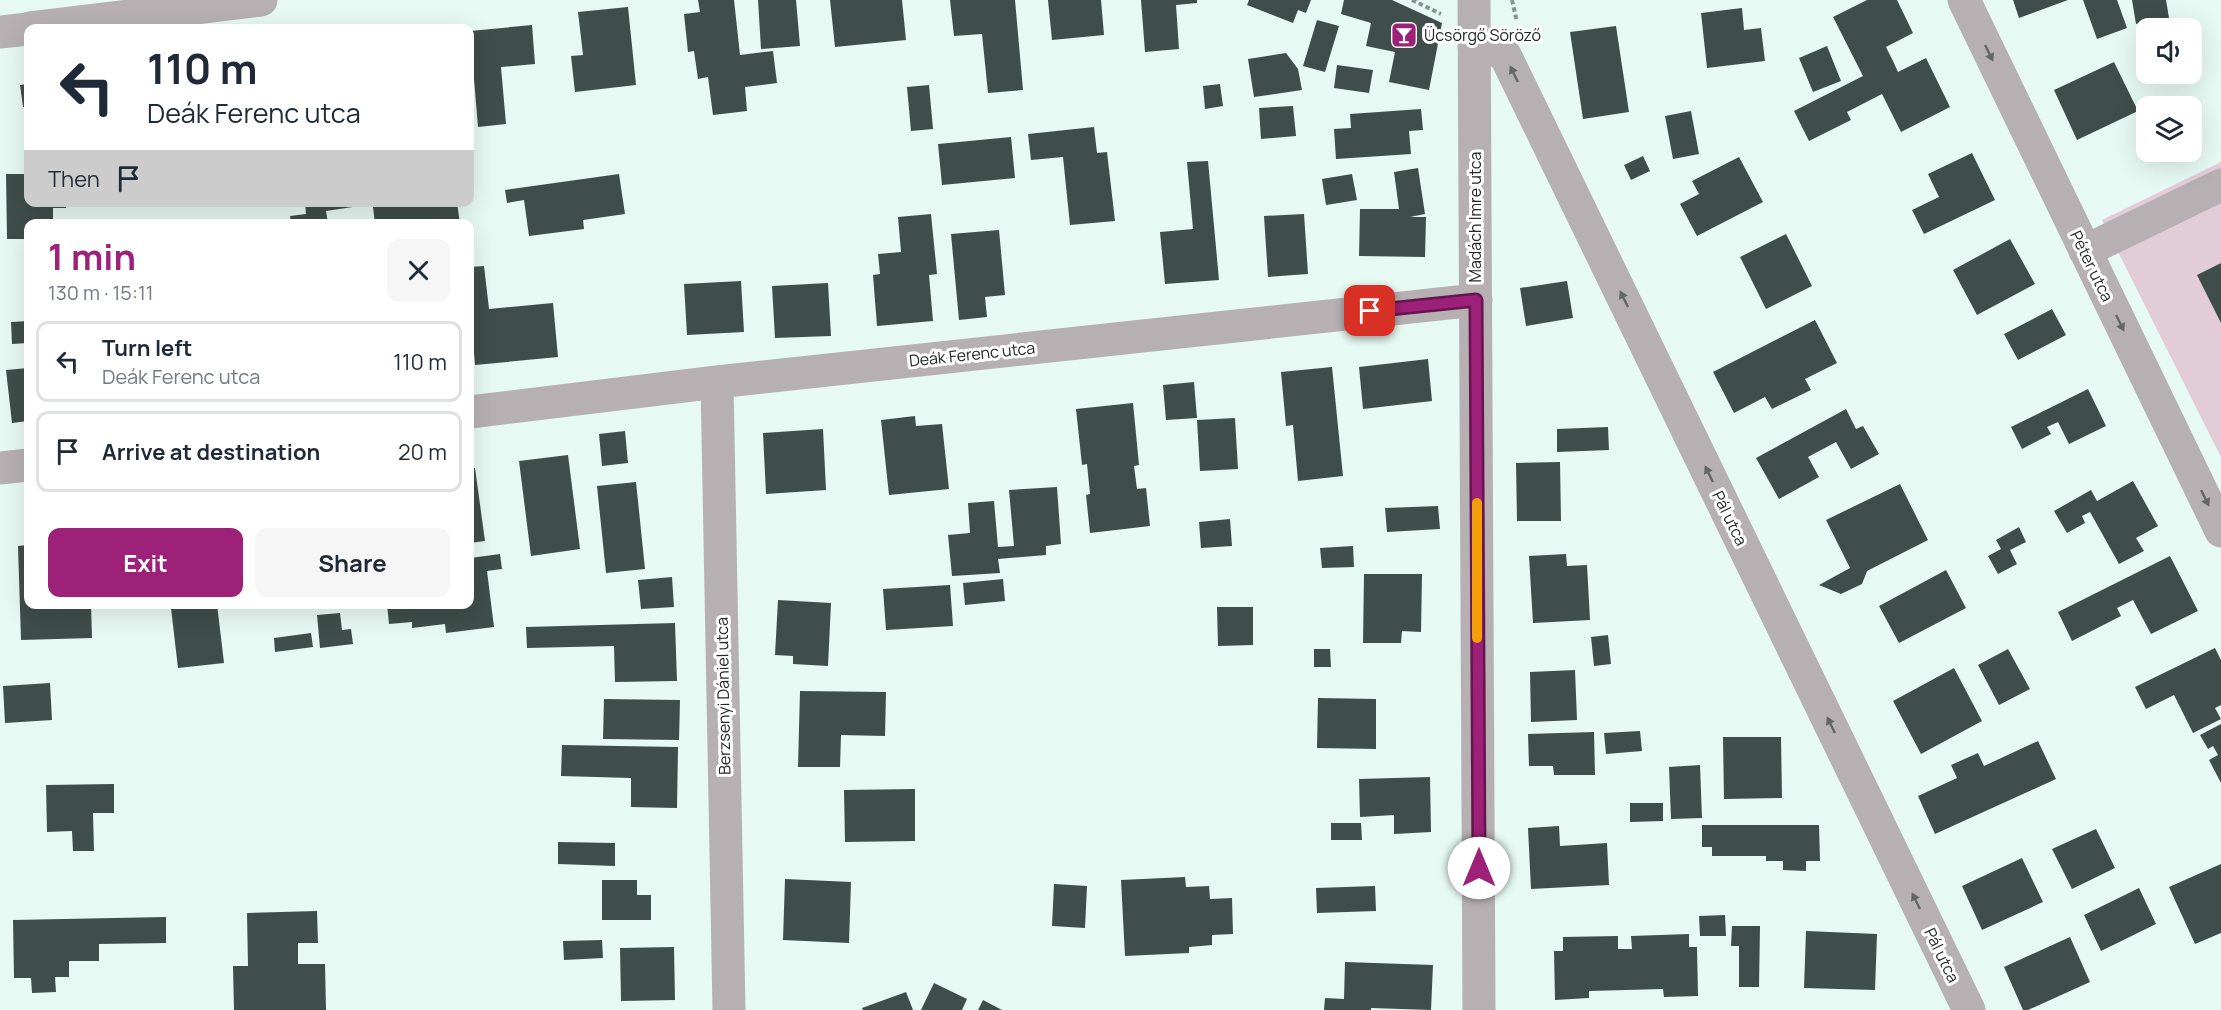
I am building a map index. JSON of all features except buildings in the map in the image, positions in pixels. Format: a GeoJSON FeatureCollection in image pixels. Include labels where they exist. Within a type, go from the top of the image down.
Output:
{"type":"FeatureCollection","features":[{"type":"Feature","properties":{"kind":"street"},"geometry":{"type":"LineString","coordinates":[[69,24],[261,0]]}},
{"type":"Feature","properties":{"kind":"street","name":"Madách Imre utca"},"geometry":{"type":"LineString","coordinates":[[1474,0],[1479,1010]]}},
{"type":"Feature","properties":{"kind":"street","name":"Péter utca"},"geometry":{"type":"LineString","coordinates":[[1964,0],[2221,531]]}},
{"type":"Feature","properties":{"kind":"street"},"geometry":{"type":"LineString","coordinates":[[0,32],[24,30]]}},
{"type":"Feature","properties":{"kind":"street","name":"Pál utca"},"geometry":{"type":"LineString","coordinates":[[1474,47],[1493,49],[1505,56],[1969,1010]]}},
{"type":"Feature","properties":{"kind":"street"},"geometry":{"type":"LineString","coordinates":[[2085,250],[2221,185]]}},
{"type":"Feature","properties":{"kind":"street","name":"Deák Ferenc utca"},"geometry":{"type":"LineString","coordinates":[[474,412],[717,382],[1476,300]]}},
{"type":"Feature","properties":{"kind":"street","name":"Berzsenyi Dániel utca"},"geometry":{"type":"LineString","coordinates":[[717,382],[729,1010]]}},
{"type":"Feature","properties":{"kind":"street"},"geometry":{"type":"LineString","coordinates":[[0,468],[24,465]]}},
{"type":"Feature","properties":{"kind":"shaded area"},"geometry":{"type":"Polygon","coordinates":[[[2221,162],[2221,457],[2102,220],[2221,162]]]}},
{"type":"Feature","properties":{"kind":"slow traffic"},"geometry":{"type":"LineString","coordinates":[[1477,503],[1477,638]]}},
{"type":"Feature","properties":{"kind":"place","name":"Ücsörgő Söröző"},"geometry":{"type":"Point","coordinates":[1404,35]}},
{"type":"Feature","properties":{"kind":"route"},"geometry":{"type":"LineString","coordinates":[[1370,311],[1476,300],[1479,868]]}}]}
